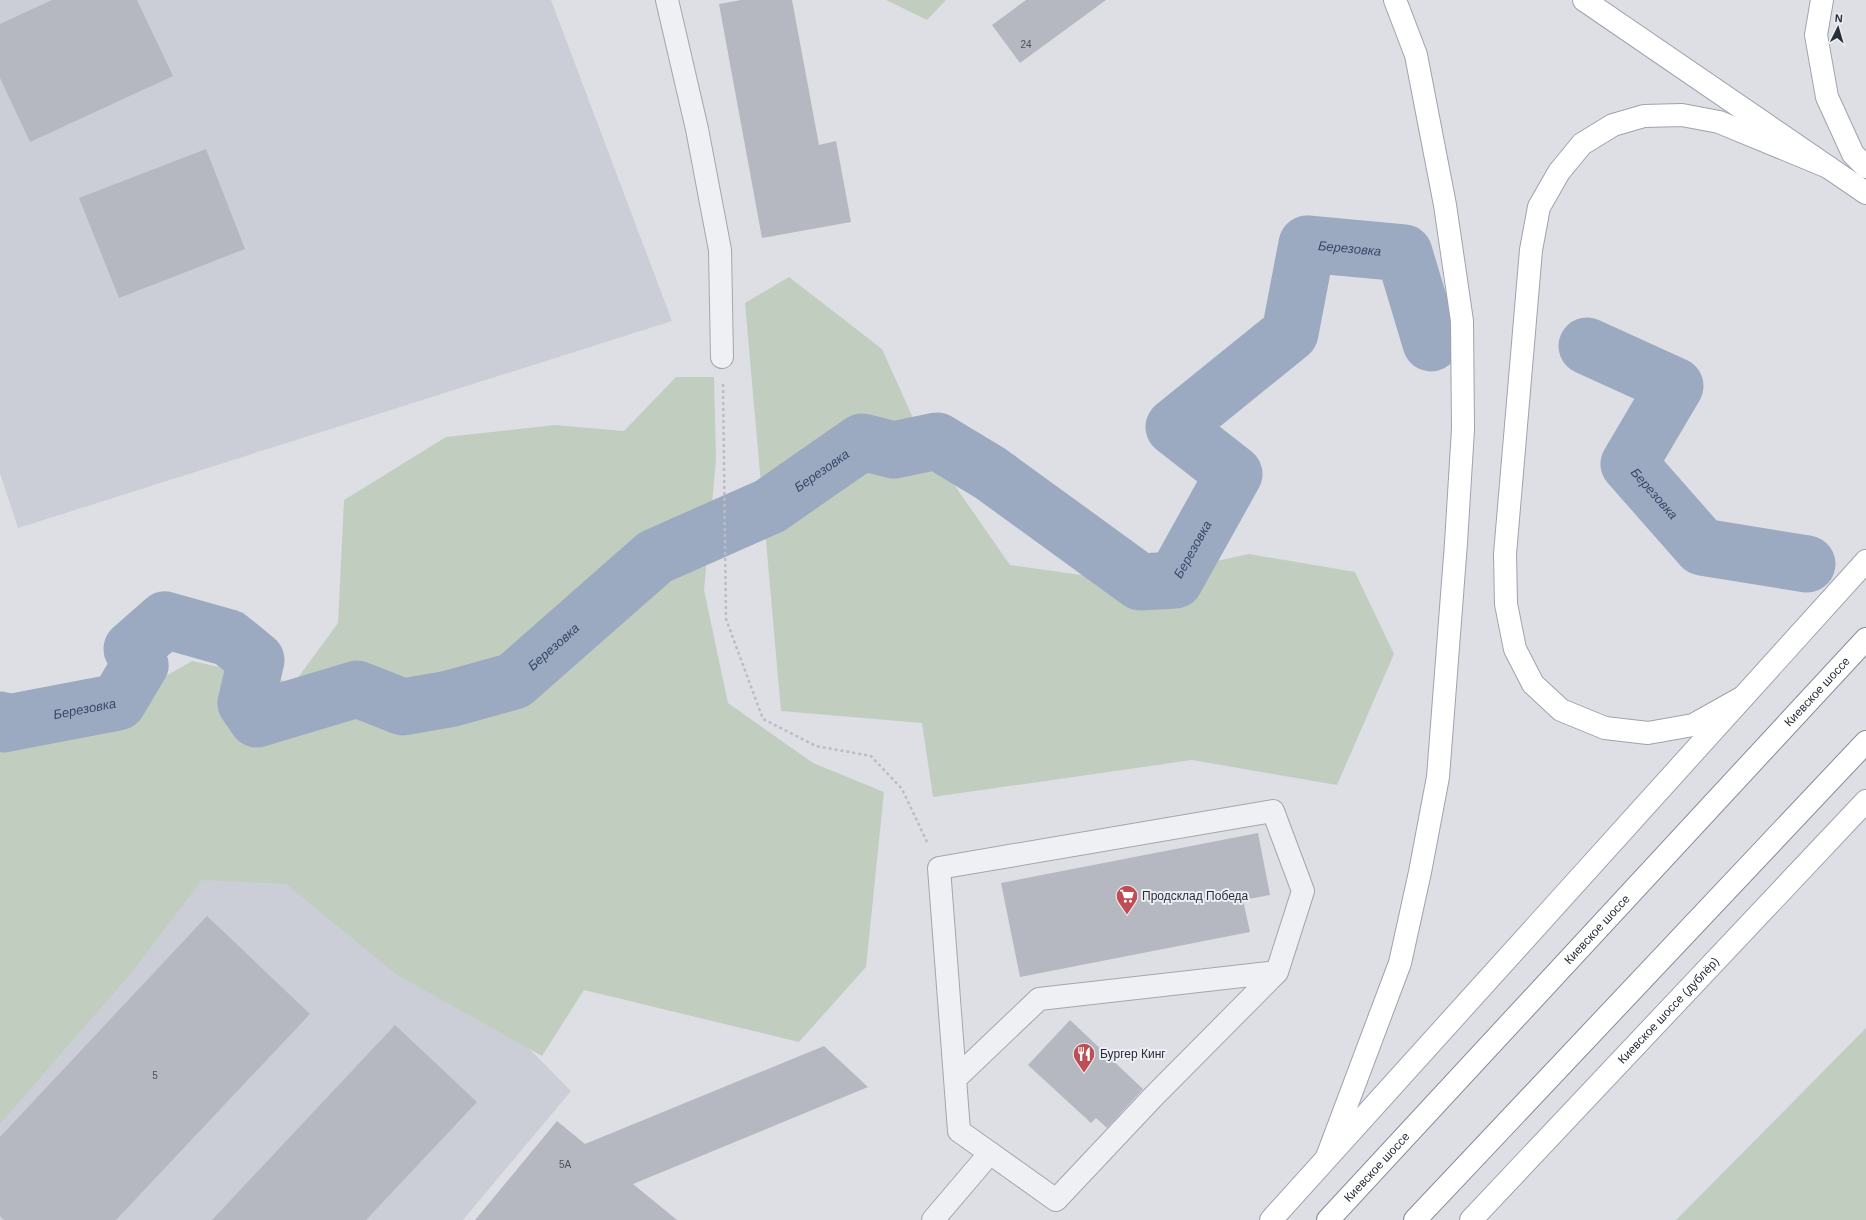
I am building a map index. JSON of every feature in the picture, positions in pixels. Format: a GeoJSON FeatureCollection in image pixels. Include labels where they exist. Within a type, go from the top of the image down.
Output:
{"type":"FeatureCollection","features":[{"type":"Feature","properties":{"kind":"main road"},"geometry":{"type":"LineString","coordinates":[[1327,1157],[1400,963],[1420,872],[1438,777],[1463,429],[1462,321],[1445,205],[1416,55],[1396,0]]}},
{"type":"Feature","properties":{"kind":"main road"},"geometry":{"type":"LineString","coordinates":[[1584,0],[1866,193]]}},
{"type":"Feature","properties":{"kind":"main road"},"geometry":{"type":"LineString","coordinates":[[1822,0],[1816,35],[1827,97],[1853,154],[1866,167]]}},
{"type":"Feature","properties":{"kind":"main road"},"geometry":{"type":"LineString","coordinates":[[1743,697],[1693,725],[1648,733],[1605,728],[1561,710],[1533,684],[1515,649],[1506,604],[1505,554],[1531,250],[1539,207],[1559,172],[1582,144],[1613,126],[1644,116],[1682,116],[1719,122],[1828,167]]}},
{"type":"Feature","properties":{"kind":"main road"},"geometry":{"type":"LineString","coordinates":[[1271,1220],[1866,561]]}},
{"type":"Feature","properties":{"kind":"main road","name":"Киевское шоссе"},"geometry":{"type":"LineString","coordinates":[[1328,1220],[1866,639]]}},
{"type":"Feature","properties":{"kind":"main road"},"geometry":{"type":"LineString","coordinates":[[1415,1220],[1866,742]]}},
{"type":"Feature","properties":{"kind":"main road","name":"Киевское шоссе (дублёр)"},"geometry":{"type":"LineString","coordinates":[[1471,1220],[1866,800]]}},
{"type":"Feature","properties":{"kind":"lane"},"geometry":{"type":"LineString","coordinates":[[667,0],[697,129],[720,250],[722,357]]}},
{"type":"Feature","properties":{"kind":"lane"},"geometry":{"type":"LineString","coordinates":[[1273,811],[1303,891],[1277,972],[1153,1097],[1056,1200],[959,1131],[940,868],[1273,811]]}},
{"type":"Feature","properties":{"kind":"lane"},"geometry":{"type":"LineString","coordinates":[[955,1079],[1039,999],[1277,972]]}},
{"type":"Feature","properties":{"kind":"lane"},"geometry":{"type":"LineString","coordinates":[[933,1220],[990,1153]]}},
{"type":"Feature","properties":{"kind":"path"},"geometry":{"type":"LineString","coordinates":[[722,357],[726,619],[763,719],[816,746],[871,756],[902,790],[940,868]]}},
{"type":"Feature","properties":{"kind":"shaded area"},"geometry":{"type":"Polygon","coordinates":[[[0,0],[551,0],[672,321],[18,528],[0,473],[0,0]]]}},
{"type":"Feature","properties":{"kind":"shaded area"},"geometry":{"type":"Polygon","coordinates":[[[196,823],[427,945],[571,1091],[463,1220],[0,1220],[0,1030],[196,823]]]}},
{"type":"Feature","properties":{"kind":"green space"},"geometry":{"type":"Polygon","coordinates":[[[886,0],[946,0],[927,20],[886,0]]]}},
{"type":"Feature","properties":{"kind":"green space"},"geometry":{"type":"Polygon","coordinates":[[[789,277],[882,349],[923,440],[1010,565],[1123,581],[1249,554],[1355,572],[1394,654],[1337,785],[1192,760],[933,797],[922,723],[781,711],[745,303],[789,277]]]}},
{"type":"Feature","properties":{"kind":"green space"},"geometry":{"type":"Polygon","coordinates":[[[676,377],[714,377],[716,460],[704,590],[728,703],[813,763],[884,792],[866,967],[799,1042],[584,990],[542,1056],[397,975],[286,884],[202,880],[132,972],[0,1124],[0,745],[47,744],[192,661],[294,683],[338,623],[344,500],[446,437],[555,425],[624,431],[676,377]]]}},
{"type":"Feature","properties":{"kind":"green space"},"geometry":{"type":"Polygon","coordinates":[[[1866,1028],[1866,1220],[1676,1220],[1866,1028]]]}},
{"type":"Feature","properties":{"kind":"building"},"geometry":{"type":"Polygon","coordinates":[[[52,0],[137,0],[173,76],[30,142],[0,78],[0,24],[52,0]]]}},
{"type":"Feature","properties":{"kind":"building"},"geometry":{"type":"Polygon","coordinates":[[[741,0],[792,0],[819,145],[836,141],[851,222],[762,238],[719,4],[741,0]]]}},
{"type":"Feature","properties":{"kind":"building"},"geometry":{"type":"Polygon","coordinates":[[[1026,0],[1106,0],[1020,63],[992,25],[1026,0]]]}},
{"type":"Feature","properties":{"kind":"building"},"geometry":{"type":"Polygon","coordinates":[[[206,149],[245,249],[119,298],[79,198],[206,149]]]}},
{"type":"Feature","properties":{"kind":"building","name":"Продсклад Победа"},"geometry":{"type":"Polygon","coordinates":[[[1258,833],[1270,895],[1243,900],[1250,932],[1020,977],[1001,883],[1258,833]]]}},
{"type":"Feature","properties":{"kind":"building"},"geometry":{"type":"Polygon","coordinates":[[[207,916],[310,1014],[116,1220],[4,1220],[0,1216],[0,1137],[207,916]]]}},
{"type":"Feature","properties":{"kind":"building"},"geometry":{"type":"Polygon","coordinates":[[[1070,1020],[1143,1089],[1107,1128],[1096,1118],[1091,1123],[1028,1065],[1070,1020]]]}},
{"type":"Feature","properties":{"kind":"building"},"geometry":{"type":"Polygon","coordinates":[[[395,1025],[477,1102],[366,1220],[212,1220],[395,1025]]]}},
{"type":"Feature","properties":{"kind":"building"},"geometry":{"type":"Polygon","coordinates":[[[824,1046],[868,1087],[633,1184],[677,1220],[475,1220],[557,1121],[585,1144],[824,1046]]]}},
{"type":"Feature","properties":{"kind":"waterway","name":"Березовка"},"geometry":{"type":"LineString","coordinates":[[0,720],[3,724],[118,702],[140,665],[132,649],[165,620],[229,638],[256,660],[246,703],[257,719],[357,689],[403,707],[449,699],[514,681],[655,557],[770,506],[862,442],[894,450],[937,441],[990,473],[1140,582],[1175,580],[1234,474],[1174,427],[1290,333],[1307,244],[1404,253],[1431,343]]}},
{"type":"Feature","properties":{"kind":"waterway","name":"Березовка"},"geometry":{"type":"LineString","coordinates":[[1587,346],[1675,386],[1629,464],[1702,547],[1807,564]]}},
{"type":"Feature","properties":{"kind":"place","name":"Продсклад Победа"},"geometry":{"type":"Point","coordinates":[1127,916]}},
{"type":"Feature","properties":{"kind":"place","name":"Бургер Кинг"},"geometry":{"type":"Point","coordinates":[1084,1074]}}]}
